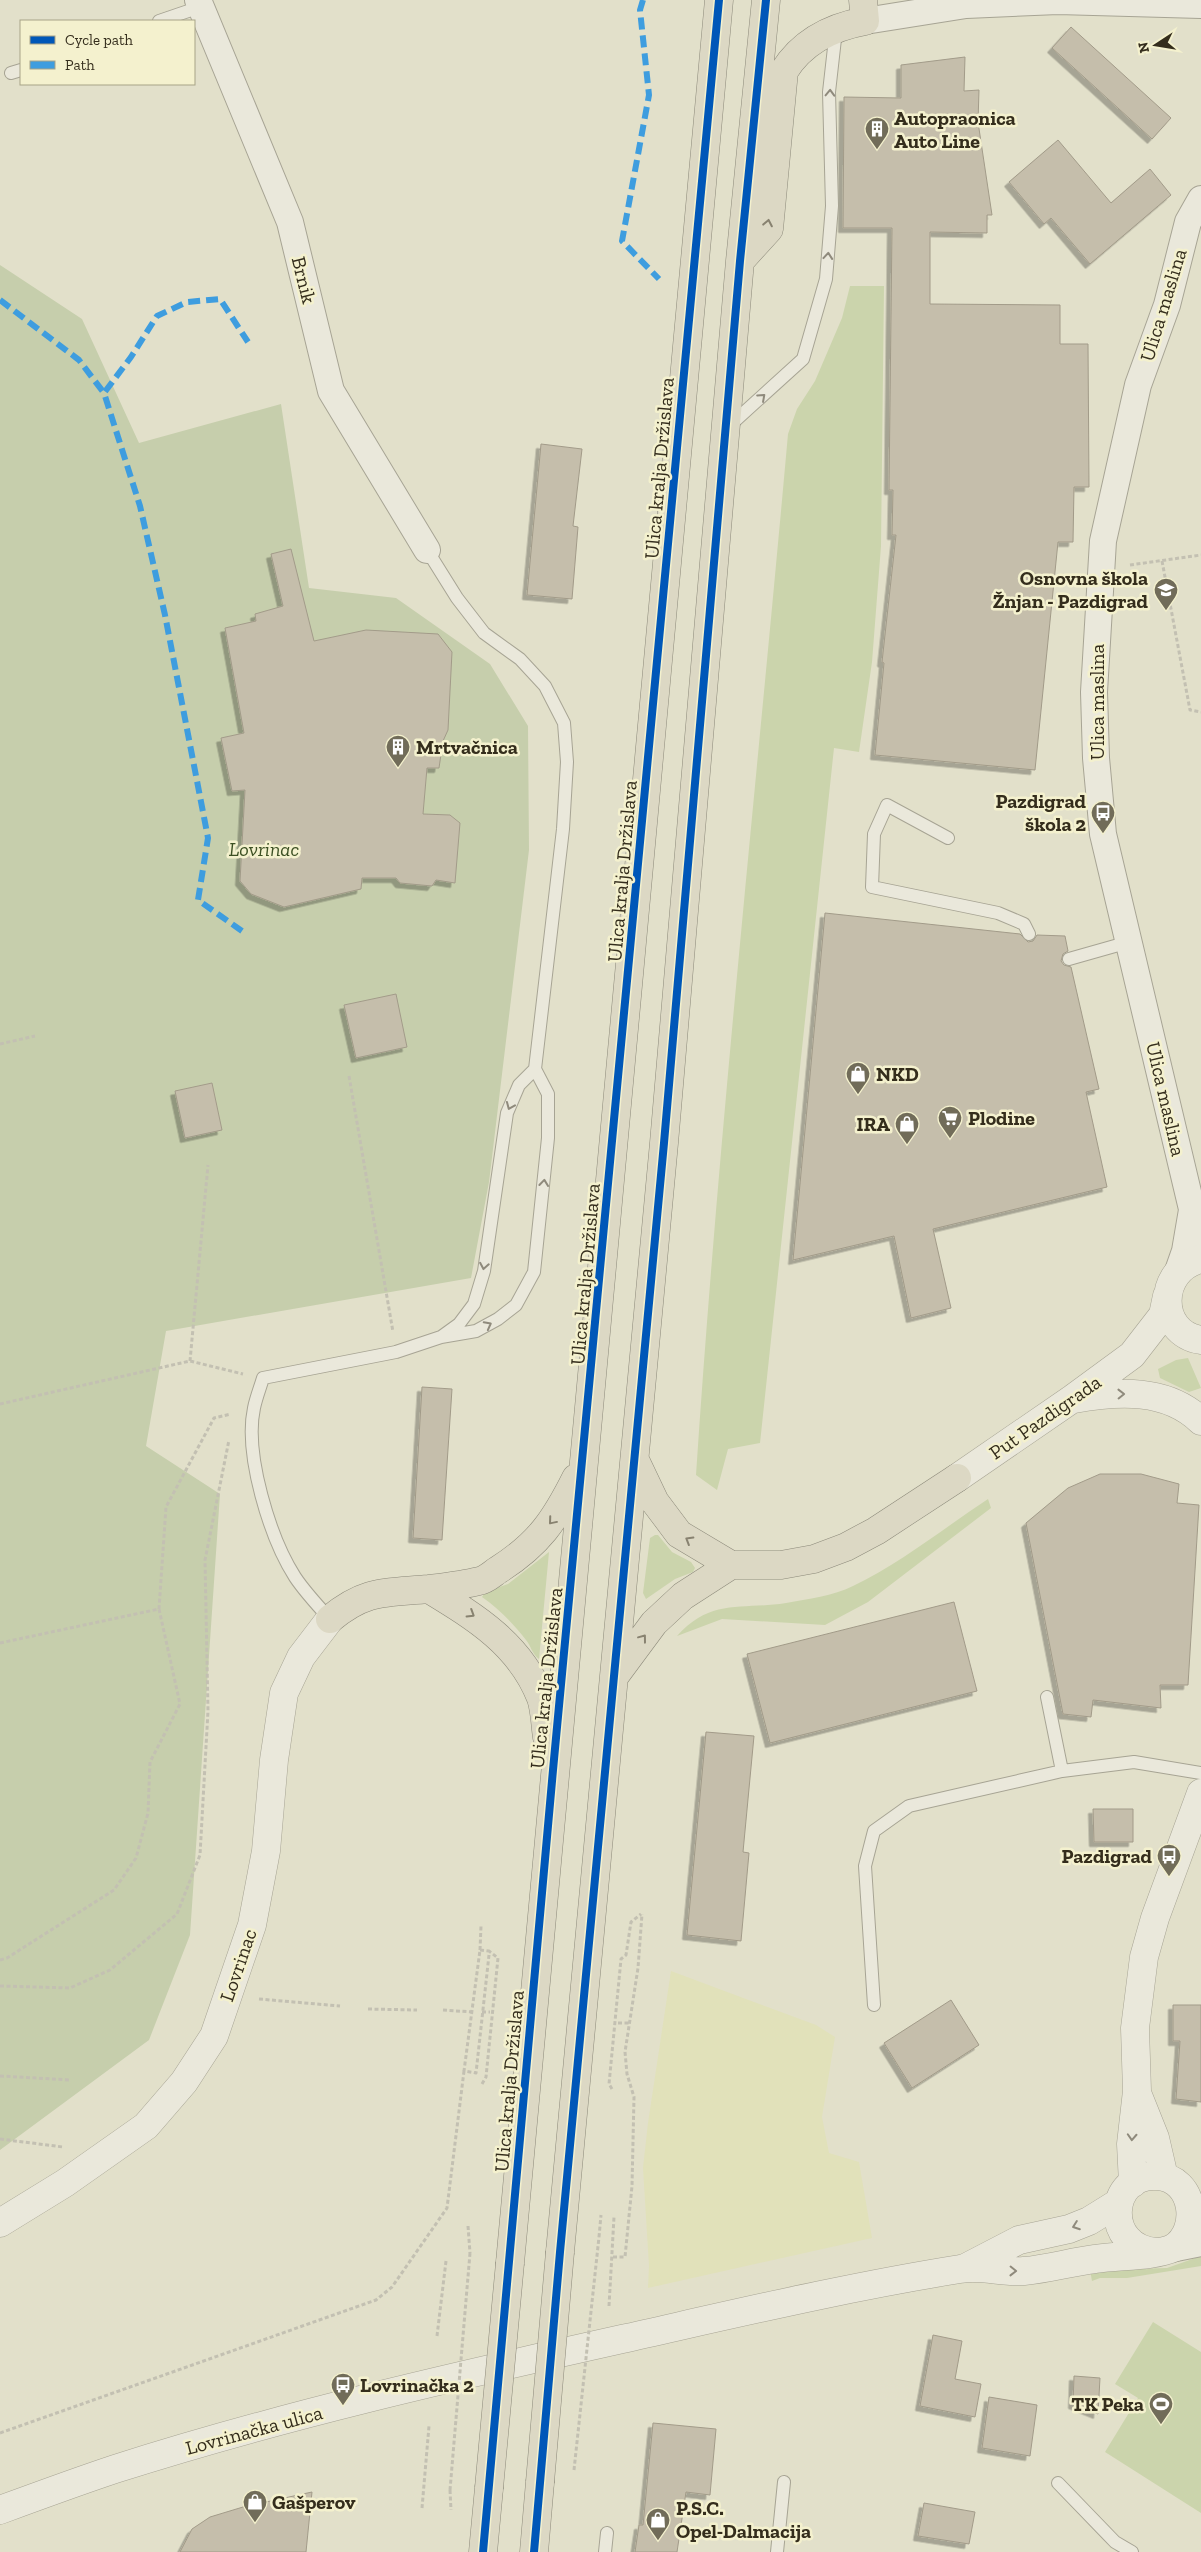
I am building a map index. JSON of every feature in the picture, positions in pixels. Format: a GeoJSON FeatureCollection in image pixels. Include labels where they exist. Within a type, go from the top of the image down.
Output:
{"type":"FeatureCollection","features":[{"type":"Feature","properties":{"kind":"highway","name":"Ulica kralja Držislava"},"geometry":{"type":"LineString","coordinates":[[484,2552],[553,1770],[719,0]]}},
{"type":"Feature","properties":{"kind":"highway"},"geometry":{"type":"LineString","coordinates":[[534,2552],[634,1460],[740,261],[766,4]]}},
{"type":"Feature","properties":{"kind":"highway"},"geometry":{"type":"LineString","coordinates":[[740,261],[769,229],[784,71],[801,50],[864,10]]}},
{"type":"Feature","properties":{"kind":"highway"},"geometry":{"type":"LineString","coordinates":[[634,1460],[655,1502],[679,1534],[731,1565]]}},
{"type":"Feature","properties":{"kind":"highway"},"geometry":{"type":"LineString","coordinates":[[330,1619],[348,1604],[365,1596],[387,1591],[429,1589],[481,1581],[522,1555],[556,1516],[583,1463]]}},
{"type":"Feature","properties":{"kind":"highway"},"geometry":{"type":"LineString","coordinates":[[614,1678],[654,1623],[683,1596],[731,1565],[781,1564],[814,1559],[846,1548],[876,1531],[957,1478]]}},
{"type":"Feature","properties":{"kind":"highway"},"geometry":{"type":"LineString","coordinates":[[429,1589],[482,1621],[517,1656],[541,1699],[553,1770]]}},
{"type":"Feature","properties":{"kind":"street"},"geometry":{"type":"LineString","coordinates":[[864,10],[1058,1],[1201,5]]}},
{"type":"Feature","properties":{"kind":"street","name":"Brnik"},"geometry":{"type":"LineString","coordinates":[[199,3],[290,222],[332,391],[427,550]]}},
{"type":"Feature","properties":{"kind":"street","name":"Ulica maslina"},"geometry":{"type":"LineString","coordinates":[[1201,199],[1188,222],[1166,305],[1138,386],[1103,541],[1094,692],[1096,758],[1103,834],[1192,1209],[1201,1233]]}},
{"type":"Feature","properties":{"kind":"street"},"geometry":{"type":"LineString","coordinates":[[1172,1127],[1185,1147],[1201,1166]]}},
{"type":"Feature","properties":{"kind":"street","name":"Ulica maslina"},"geometry":{"type":"LineString","coordinates":[[1189,1265],[1185,1251],[1192,1209]]}},
{"type":"Feature","properties":{"kind":"street","name":"Put Pazdigrada"},"geometry":{"type":"LineString","coordinates":[[957,1478],[1132,1355],[1163,1315],[1170,1283],[1189,1265]]}},
{"type":"Feature","properties":{"kind":"street"},"geometry":{"type":"LineString","coordinates":[[1167,1296],[1168,1310],[1174,1323],[1197,1339]]}},
{"type":"Feature","properties":{"kind":"street","name":"Put Pazdigrada"},"geometry":{"type":"LineString","coordinates":[[1132,1355],[1197,1339]]}},
{"type":"Feature","properties":{"kind":"street"},"geometry":{"type":"LineString","coordinates":[[1072,1399],[1095,1395],[1151,1395],[1173,1402],[1201,1422]]}},
{"type":"Feature","properties":{"kind":"street","name":"Lovrinac"},"geometry":{"type":"LineString","coordinates":[[0,2223],[65,2183],[146,2126],[184,2082],[214,2036],[252,1925],[266,1851],[274,1760],[284,1693],[301,1657],[330,1619]]}},
{"type":"Feature","properties":{"kind":"street"},"geometry":{"type":"LineString","coordinates":[[1137,2091],[1155,2138],[1193,2204],[1194,2220],[1183,2240],[1163,2250],[1134,2246],[1124,2235],[1118,2220],[1125,2193],[1137,2091],[1134,2028],[1144,1957],[1155,1918],[1199,1805]]}},
{"type":"Feature","properties":{"kind":"street"},"geometry":{"type":"LineString","coordinates":[[965,2268],[1018,2240],[1069,2229],[1089,2221],[1147,2176],[1181,2183]]}},
{"type":"Feature","properties":{"kind":"street"},"geometry":{"type":"LineString","coordinates":[[965,2268],[1024,2271],[1076,2261],[1163,2250],[1201,2242]]}},
{"type":"Feature","properties":{"kind":"street","name":"Lovrinačka ulica"},"geometry":{"type":"LineString","coordinates":[[0,2510],[113,2470],[198,2444],[442,2379],[819,2296],[965,2268]]}},
{"type":"Feature","properties":{"kind":"lane"},"geometry":{"type":"LineString","coordinates":[[161,20],[199,3]]}},
{"type":"Feature","properties":{"kind":"lane"},"geometry":{"type":"LineString","coordinates":[[726,429],[803,359],[826,279],[832,206],[830,92],[836,27]]}},
{"type":"Feature","properties":{"kind":"lane"},"geometry":{"type":"LineString","coordinates":[[330,1619],[295,1577],[278,1546],[264,1509],[256,1464],[253,1430],[254,1409],[263,1378],[396,1352],[441,1337],[476,1331],[498,1319],[516,1305],[534,1272],[548,1138],[548,1094],[534,1069],[563,829],[568,762],[564,723],[545,686],[520,659],[484,633],[457,598],[427,550]]}},
{"type":"Feature","properties":{"kind":"lane"},"geometry":{"type":"LineString","coordinates":[[948,838],[887,805],[874,834],[872,887],[998,913],[1024,924],[1029,934]]}},
{"type":"Feature","properties":{"kind":"lane"},"geometry":{"type":"LineString","coordinates":[[1069,959],[1129,942]]}},
{"type":"Feature","properties":{"kind":"lane"},"geometry":{"type":"LineString","coordinates":[[441,1337],[459,1324],[474,1304],[484,1271],[507,1113],[519,1085],[534,1069]]}},
{"type":"Feature","properties":{"kind":"lane"},"geometry":{"type":"LineString","coordinates":[[1047,1697],[1062,1771]]}},
{"type":"Feature","properties":{"kind":"lane"},"geometry":{"type":"LineString","coordinates":[[874,2005],[865,1866],[874,1831],[910,1806],[1062,1771],[1134,1762],[1201,1773]]}},
{"type":"Feature","properties":{"kind":"lane"},"geometry":{"type":"LineString","coordinates":[[777,2552],[784,2482]]}},
{"type":"Feature","properties":{"kind":"lane"},"geometry":{"type":"LineString","coordinates":[[1058,2483],[1115,2542],[1132,2552]]}},
{"type":"Feature","properties":{"kind":"lane"},"geometry":{"type":"LineString","coordinates":[[605,2552],[607,2533]]}},
{"type":"Feature","properties":{"kind":"path"},"geometry":{"type":"LineString","coordinates":[[1124,566],[1201,555]]}},
{"type":"Feature","properties":{"kind":"path"},"geometry":{"type":"LineString","coordinates":[[1162,561],[1190,710],[1201,712]]}},
{"type":"Feature","properties":{"kind":"path"},"geometry":{"type":"LineString","coordinates":[[0,1044],[35,1036]]}},
{"type":"Feature","properties":{"kind":"path"},"geometry":{"type":"LineString","coordinates":[[349,1076],[396,1352]]}},
{"type":"Feature","properties":{"kind":"path"},"geometry":{"type":"LineString","coordinates":[[190,1361],[208,1165]]}},
{"type":"Feature","properties":{"kind":"path"},"geometry":{"type":"LineString","coordinates":[[0,1404],[190,1361],[263,1378]]}},
{"type":"Feature","properties":{"kind":"path"},"geometry":{"type":"LineString","coordinates":[[0,1960],[7,1958],[114,1890],[136,1858],[148,1813],[150,1762],[180,1704],[159,1609],[166,1507],[214,1418],[254,1409]]}},
{"type":"Feature","properties":{"kind":"path"},"geometry":{"type":"LineString","coordinates":[[0,1986],[70,1988],[110,1970],[177,1914],[200,1855],[208,1712],[205,1560],[229,1438]]}},
{"type":"Feature","properties":{"kind":"path"},"geometry":{"type":"LineString","coordinates":[[0,1643],[159,1609]]}},
{"type":"Feature","properties":{"kind":"path"},"geometry":{"type":"LineString","coordinates":[[612,2089],[610,2084],[621,1959],[626,1955],[631,1922],[642,1914],[638,1968],[626,2052],[627,2074],[634,2097],[632,2186],[625,2257],[612,2257]]}},
{"type":"Feature","properties":{"kind":"path"},"geometry":{"type":"LineString","coordinates":[[0,2433],[376,2300],[392,2287],[447,2208],[480,1950],[481,1926]]}},
{"type":"Feature","properties":{"kind":"path"},"geometry":{"type":"LineString","coordinates":[[480,1950],[489,1951],[498,1958],[486,2077],[482,2084]]}},
{"type":"Feature","properties":{"kind":"path"},"geometry":{"type":"LineString","coordinates":[[464,2071],[476,2073],[489,1951]]}},
{"type":"Feature","properties":{"kind":"path"},"geometry":{"type":"LineString","coordinates":[[259,1999],[340,2006]]}},
{"type":"Feature","properties":{"kind":"path"},"geometry":{"type":"LineString","coordinates":[[368,2009],[417,2010]]}},
{"type":"Feature","properties":{"kind":"path"},"geometry":{"type":"LineString","coordinates":[[443,2010],[472,2012]]}},
{"type":"Feature","properties":{"kind":"path"},"geometry":{"type":"LineString","coordinates":[[482,2012],[490,2012]]}},
{"type":"Feature","properties":{"kind":"path"},"geometry":{"type":"LineString","coordinates":[[618,2023],[630,2023]]}},
{"type":"Feature","properties":{"kind":"path"},"geometry":{"type":"LineString","coordinates":[[0,2076],[70,2080]]}},
{"type":"Feature","properties":{"kind":"path"},"geometry":{"type":"LineString","coordinates":[[0,2138],[64,2148]]}},
{"type":"Feature","properties":{"kind":"path"},"geometry":{"type":"LineString","coordinates":[[574,2470],[601,2215]]}},
{"type":"Feature","properties":{"kind":"path"},"geometry":{"type":"LineString","coordinates":[[609,2306],[614,2217]]}},
{"type":"Feature","properties":{"kind":"path"},"geometry":{"type":"LineString","coordinates":[[451,2510],[450,2490],[470,2253],[468,2226]]}},
{"type":"Feature","properties":{"kind":"path"},"geometry":{"type":"LineString","coordinates":[[437,2336],[446,2261]]}},
{"type":"Feature","properties":{"kind":"path"},"geometry":{"type":"LineString","coordinates":[[422,2508],[429,2426]]}},
{"type":"Feature","properties":{"kind":"green space","name":"Lovrinac"},"geometry":{"type":"Polygon","coordinates":[[[0,265],[82,319],[139,443],[281,404],[309,588],[396,598],[490,664],[528,726],[529,850],[489,1182],[471,1278],[166,1331],[146,1446],[220,1494],[190,1935],[149,2040],[0,2150],[0,265]]]}},
{"type":"Feature","properties":{"kind":"green space"},"geometry":{"type":"Polygon","coordinates":[[[850,286],[884,286],[881,546],[872,662],[859,752],[834,748],[760,1443],[728,1449],[717,1490],[696,1475],[727,1084],[788,434],[797,409],[815,381],[842,318],[850,286]]]}},
{"type":"Feature","properties":{"kind":"green space"},"geometry":{"type":"Polygon","coordinates":[[[1188,1358],[1201,1388],[1189,1392],[1160,1378],[1158,1369],[1176,1360],[1188,1358]]]}},
{"type":"Feature","properties":{"kind":"green space"},"geometry":{"type":"Polygon","coordinates":[[[988,1499],[991,1508],[868,1602],[825,1625],[722,1619],[677,1636],[702,1616],[715,1611],[741,1606],[786,1603],[820,1597],[845,1589],[888,1567],[988,1499]]]}},
{"type":"Feature","properties":{"kind":"green space"},"geometry":{"type":"Polygon","coordinates":[[[658,1535],[672,1552],[691,1562],[695,1568],[693,1572],[675,1579],[646,1599],[643,1593],[650,1538],[658,1535]]]}},
{"type":"Feature","properties":{"kind":"green space"},"geometry":{"type":"Polygon","coordinates":[[[549,1552],[539,1659],[511,1622],[482,1597],[485,1592],[508,1584],[549,1552]]]}},
{"type":"Feature","properties":{"kind":"green space"},"geometry":{"type":"Polygon","coordinates":[[[671,1971],[816,2025],[835,2037],[822,2117],[829,2153],[859,2162],[872,2238],[648,2288],[649,2266],[643,2168],[671,1971]]]}},
{"type":"Feature","properties":{"kind":"green space"},"geometry":{"type":"Polygon","coordinates":[[[1201,2256],[1201,2266],[1127,2278],[1100,2278],[1092,2281],[1090,2270],[1167,2268],[1201,2256]]]}},
{"type":"Feature","properties":{"kind":"green space","name":"TK Peka"},"geometry":{"type":"Polygon","coordinates":[[[1153,2322],[1201,2352],[1201,2513],[1105,2452],[1138,2398],[1115,2384],[1153,2322]]]}},
{"type":"Feature","properties":{"kind":"building"},"geometry":{"type":"Polygon","coordinates":[[[1071,27],[1171,118],[1152,139],[1052,48],[1071,27]]]}},
{"type":"Feature","properties":{"kind":"building"},"geometry":{"type":"Polygon","coordinates":[[[965,57],[964,91],[979,90],[978,122],[992,215],[987,215],[987,233],[930,232],[930,304],[1060,305],[1060,344],[1088,344],[1089,487],[1074,487],[1073,542],[1058,542],[1035,770],[875,755],[884,663],[882,662],[896,535],[892,535],[893,490],[889,490],[892,228],[843,228],[844,97],[901,98],[901,65],[965,57]]]}},
{"type":"Feature","properties":{"kind":"building"},"geometry":{"type":"Polygon","coordinates":[[[1058,140],[1111,203],[1150,169],[1171,195],[1090,264],[1051,218],[1044,224],[1009,182],[1058,140]]]}},
{"type":"Feature","properties":{"kind":"building"},"geometry":{"type":"Polygon","coordinates":[[[541,444],[582,449],[573,526],[578,527],[572,599],[527,595],[541,444]]]}},
{"type":"Feature","properties":{"kind":"building"},"geometry":{"type":"Polygon","coordinates":[[[291,549],[314,641],[366,630],[438,634],[452,652],[448,730],[443,741],[439,768],[427,768],[423,814],[450,815],[460,823],[455,883],[436,880],[432,886],[400,883],[396,878],[362,878],[361,889],[284,907],[251,894],[240,881],[245,790],[232,791],[221,738],[244,733],[225,628],[256,621],[255,614],[283,606],[271,554],[291,549]]]}},
{"type":"Feature","properties":{"kind":"building","name":"Plodine"},"geometry":{"type":"Polygon","coordinates":[[[825,913],[1020,934],[1028,942],[1033,941],[1037,935],[1065,936],[1068,951],[1063,954],[1061,961],[1064,965],[1071,967],[1099,1089],[1086,1092],[1107,1187],[933,1229],[951,1308],[911,1318],[894,1236],[793,1260],[825,913]]]}},
{"type":"Feature","properties":{"kind":"building"},"geometry":{"type":"Polygon","coordinates":[[[396,994],[407,1047],[356,1058],[344,1005],[396,994]]]}},
{"type":"Feature","properties":{"kind":"building"},"geometry":{"type":"Polygon","coordinates":[[[212,1083],[222,1130],[185,1138],[175,1091],[212,1083]]]}},
{"type":"Feature","properties":{"kind":"building"},"geometry":{"type":"Polygon","coordinates":[[[422,1387],[452,1389],[442,1540],[413,1538],[422,1387]]]}},
{"type":"Feature","properties":{"kind":"building"},"geometry":{"type":"Polygon","coordinates":[[[1100,1474],[1141,1474],[1179,1484],[1177,1503],[1199,1505],[1188,1685],[1160,1685],[1161,1708],[1093,1700],[1091,1717],[1063,1714],[1026,1523],[1068,1488],[1100,1474]]]}},
{"type":"Feature","properties":{"kind":"building"},"geometry":{"type":"Polygon","coordinates":[[[954,1602],[977,1691],[770,1743],[747,1654],[954,1602]]]}},
{"type":"Feature","properties":{"kind":"building"},"geometry":{"type":"Polygon","coordinates":[[[706,1732],[754,1736],[743,1852],[749,1853],[741,1941],[687,1935],[706,1732]]]}},
{"type":"Feature","properties":{"kind":"building"},"geometry":{"type":"Polygon","coordinates":[[[1093,1809],[1133,1809],[1133,1842],[1094,1842],[1093,1809]]]}},
{"type":"Feature","properties":{"kind":"building"},"geometry":{"type":"Polygon","coordinates":[[[951,2000],[979,2045],[912,2088],[884,2043],[951,2000]]]}},
{"type":"Feature","properties":{"kind":"building"},"geometry":{"type":"Polygon","coordinates":[[[1173,2005],[1201,2005],[1201,2102],[1176,2099],[1180,2041],[1173,2041],[1173,2005]]]}},
{"type":"Feature","properties":{"kind":"building"},"geometry":{"type":"Polygon","coordinates":[[[933,2335],[962,2341],[955,2379],[981,2384],[975,2417],[920,2406],[933,2335]]]}},
{"type":"Feature","properties":{"kind":"building"},"geometry":{"type":"Polygon","coordinates":[[[1074,2376],[1100,2378],[1098,2414],[1073,2404],[1074,2376]]]}},
{"type":"Feature","properties":{"kind":"building"},"geometry":{"type":"Polygon","coordinates":[[[989,2397],[1037,2405],[1030,2456],[982,2448],[989,2397]]]}},
{"type":"Feature","properties":{"kind":"building"},"geometry":{"type":"Polygon","coordinates":[[[653,2423],[716,2429],[710,2495],[686,2492],[677,2552],[635,2552],[639,2525],[643,2525],[653,2423]]]}},
{"type":"Feature","properties":{"kind":"building","name":"Gašperov"},"geometry":{"type":"Polygon","coordinates":[[[312,2492],[306,2552],[180,2552],[192,2529],[210,2517],[243,2507],[312,2492]]]}},
{"type":"Feature","properties":{"kind":"building"},"geometry":{"type":"Polygon","coordinates":[[[924,2503],[975,2512],[969,2544],[918,2536],[924,2503]]]}},
{"type":"Feature","properties":{"kind":"marked path"},"geometry":{"type":"LineString","coordinates":[[643,0],[640,10],[649,95],[622,241],[659,279]]}},
{"type":"Feature","properties":{"kind":"marked path"},"geometry":{"type":"LineString","coordinates":[[242,931],[198,900],[208,838],[165,615],[140,506],[104,393],[131,357],[157,316],[187,302],[220,299],[248,342]]}},
{"type":"Feature","properties":{"kind":"marked path"},"geometry":{"type":"LineString","coordinates":[[0,300],[79,360],[104,393]]}},
{"type":"Feature","properties":{"kind":"cycle path"},"geometry":{"type":"LineString","coordinates":[[483,2552],[553,1770],[719,0]]}},
{"type":"Feature","properties":{"kind":"cycle path"},"geometry":{"type":"LineString","coordinates":[[534,2552],[560,2252],[664,1143],[740,261],[766,0]]}},
{"type":"Feature","properties":{"kind":"place","name":"Autopraonica Auto Line"},"geometry":{"type":"Point","coordinates":[877,150]}},
{"type":"Feature","properties":{"kind":"place","name":"Osnovna škola Žnjan - Pazdigrad"},"geometry":{"type":"Point","coordinates":[1166,611]}},
{"type":"Feature","properties":{"kind":"place","name":"Mrtvačnica"},"geometry":{"type":"Point","coordinates":[398,768]}},
{"type":"Feature","properties":{"kind":"place","name":"Pazdigrad škola 2"},"geometry":{"type":"Point","coordinates":[1103,834]}},
{"type":"Feature","properties":{"kind":"place","name":"NKD"},"geometry":{"type":"Point","coordinates":[858,1095]}},
{"type":"Feature","properties":{"kind":"place","name":"Plodine"},"geometry":{"type":"Point","coordinates":[950,1139]}},
{"type":"Feature","properties":{"kind":"place","name":"IRA"},"geometry":{"type":"Point","coordinates":[907,1145]}},
{"type":"Feature","properties":{"kind":"place","name":"Pazdigrad"},"geometry":{"type":"Point","coordinates":[1169,1877]}},
{"type":"Feature","properties":{"kind":"place","name":"Lovrinačka 2"},"geometry":{"type":"Point","coordinates":[343,2406]}},
{"type":"Feature","properties":{"kind":"place","name":"TK Peka"},"geometry":{"type":"Point","coordinates":[1161,2425]}},
{"type":"Feature","properties":{"kind":"place","name":"Gašperov"},"geometry":{"type":"Point","coordinates":[255,2523]}},
{"type":"Feature","properties":{"kind":"place","name":"P.S.C. Opel-Dalmacija"},"geometry":{"type":"Point","coordinates":[658,2541]}}]}
